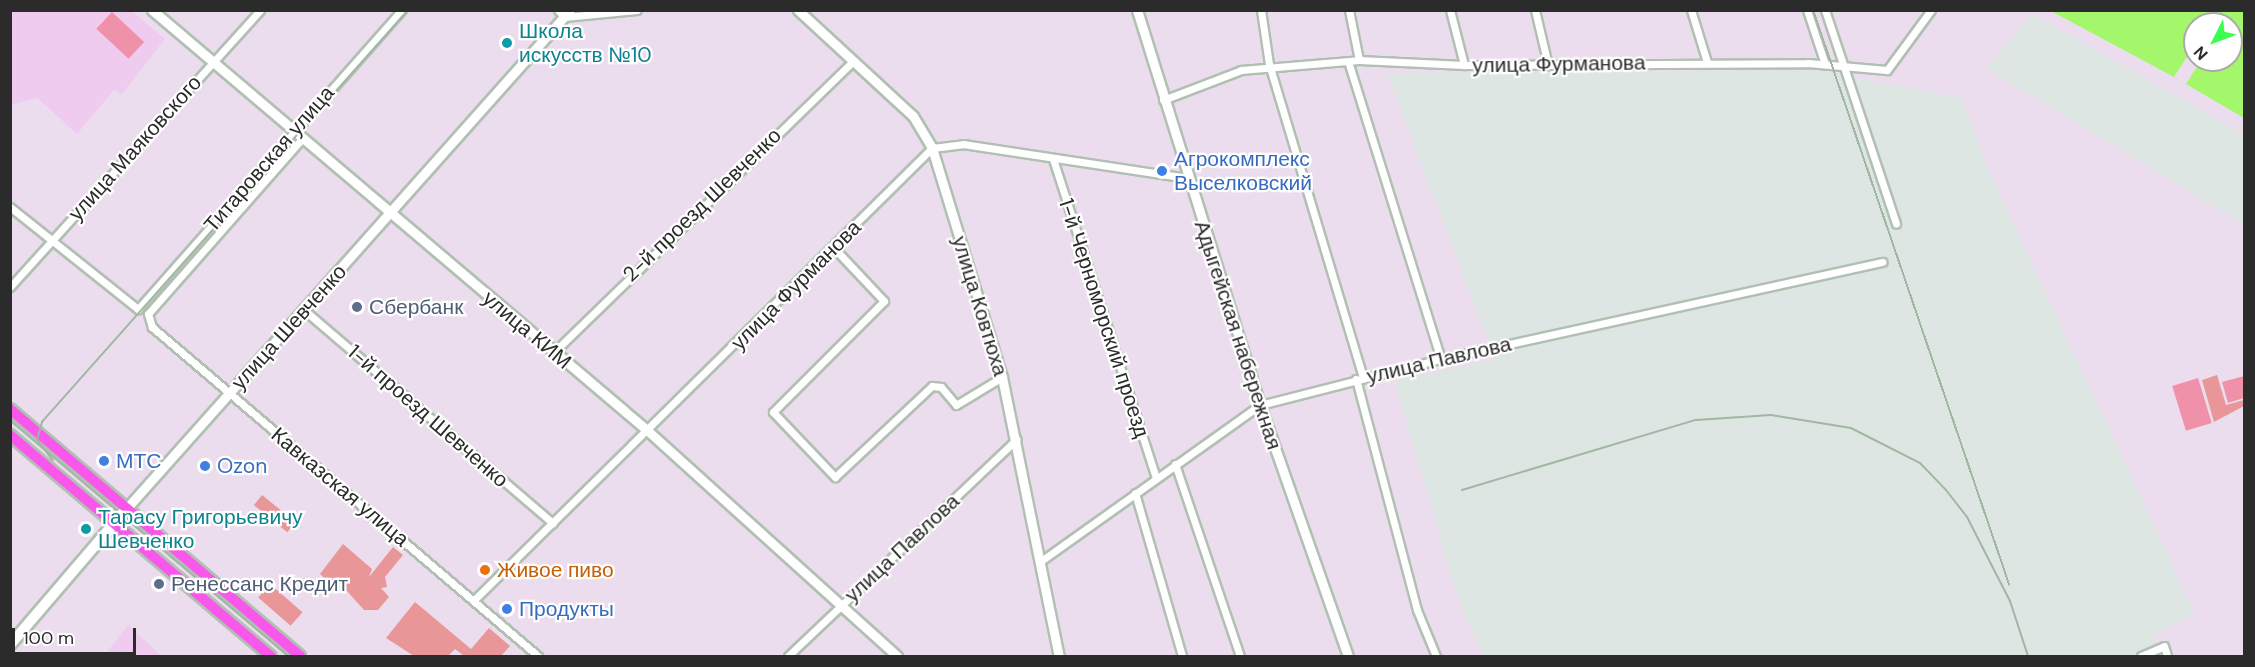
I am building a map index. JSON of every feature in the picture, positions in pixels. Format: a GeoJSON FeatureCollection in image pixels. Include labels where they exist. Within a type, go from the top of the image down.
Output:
{"type":"FeatureCollection","features":[{"type":"Feature","properties":{"kind":"main road"},"geometry":{"type":"LineString","coordinates":[[10,410],[300,657]]}},
{"type":"Feature","properties":{"kind":"main road"},"geometry":{"type":"LineString","coordinates":[[10,435],[271,657]]}},
{"type":"Feature","properties":{"kind":"main road","name":"улица Шевченко"},"geometry":{"type":"LineString","coordinates":[[10,645],[126,509]]}},
{"type":"Feature","properties":{"kind":"street","name":"улица КИМ"},"geometry":{"type":"LineString","coordinates":[[152,10],[300,141],[648,431],[843,604],[897,657]]}},
{"type":"Feature","properties":{"kind":"street","name":"улица Маяковского"},"geometry":{"type":"LineString","coordinates":[[10,287],[260,10]]}},
{"type":"Feature","properties":{"kind":"street","name":"Титаровская улица"},"geometry":{"type":"LineString","coordinates":[[52,239],[138,309],[402,10]]}},
{"type":"Feature","properties":{"kind":"street"},"geometry":{"type":"LineString","coordinates":[[564,13],[637,10]]}},
{"type":"Feature","properties":{"kind":"street","name":"улица Ковтюха"},"geometry":{"type":"LineString","coordinates":[[798,10],[913,116],[932,148],[1002,377],[1017,439],[1059,657]]}},
{"type":"Feature","properties":{"kind":"street","name":"Адыгейская набережная"},"geometry":{"type":"LineString","coordinates":[[1137,10],[1187,178],[1260,405],[1348,657]]}},
{"type":"Feature","properties":{"kind":"street"},"geometry":{"type":"LineString","coordinates":[[1262,10],[1269,64],[1359,378],[1417,610],[1436,657]]}},
{"type":"Feature","properties":{"kind":"street"},"geometry":{"type":"LineString","coordinates":[[1349,10],[1359,60]]}},
{"type":"Feature","properties":{"kind":"street"},"geometry":{"type":"LineString","coordinates":[[1450,10],[1464,65]]}},
{"type":"Feature","properties":{"kind":"street"},"geometry":{"type":"LineString","coordinates":[[1535,10],[1548,65]]}},
{"type":"Feature","properties":{"kind":"street"},"geometry":{"type":"LineString","coordinates":[[1691,10],[1707,62]]}},
{"type":"Feature","properties":{"kind":"street"},"geometry":{"type":"LineString","coordinates":[[1806,10],[1825,64]]}},
{"type":"Feature","properties":{"kind":"street"},"geometry":{"type":"LineString","coordinates":[[1825,10],[1846,66],[1896,223]]}},
{"type":"Feature","properties":{"kind":"street","name":"улица Фурманова"},"geometry":{"type":"LineString","coordinates":[[1163,100],[1269,64],[1359,60],[1464,65],[1707,62],[1825,64],[1887,70],[1931,10]]}},
{"type":"Feature","properties":{"kind":"street","name":"улица Шевченко"},"geometry":{"type":"LineString","coordinates":[[126,509],[303,309],[390,215],[564,13]]}},
{"type":"Feature","properties":{"kind":"street","name":"2-й проезд Шевченко"},"geometry":{"type":"LineString","coordinates":[[554,352],[853,61]]}},
{"type":"Feature","properties":{"kind":"street"},"geometry":{"type":"LineString","coordinates":[[1348,61],[1441,358]]}},
{"type":"Feature","properties":{"kind":"street","name":"Титаровская улица"},"geometry":{"type":"LineString","coordinates":[[148,314],[300,141]]}},
{"type":"Feature","properties":{"kind":"street"},"geometry":{"type":"LineString","coordinates":[[932,148],[963,144],[1187,178]]}},
{"type":"Feature","properties":{"kind":"street","name":"улица Фурманова"},"geometry":{"type":"LineString","coordinates":[[474,600],[834,248],[932,148]]}},
{"type":"Feature","properties":{"kind":"street","name":"1-й Черноморский проезд"},"geometry":{"type":"LineString","coordinates":[[1053,159],[1156,477]]}},
{"type":"Feature","properties":{"kind":"street"},"geometry":{"type":"LineString","coordinates":[[10,207],[52,239]]}},
{"type":"Feature","properties":{"kind":"street"},"geometry":{"type":"LineString","coordinates":[[834,248],[884,301],[773,412],[835,477],[932,386],[940,387],[956,405],[1002,377]]}},
{"type":"Feature","properties":{"kind":"street","name":"улица Павлова"},"geometry":{"type":"LineString","coordinates":[[1041,561],[1260,405],[1441,358],[1882,262]]}},
{"type":"Feature","properties":{"kind":"street","name":"1-й проезд Шевченко"},"geometry":{"type":"LineString","coordinates":[[303,309],[553,523]]}},
{"type":"Feature","properties":{"kind":"street","name":"Кавказская улица"},"geometry":{"type":"LineString","coordinates":[[148,314],[152,327],[538,657]]}},
{"type":"Feature","properties":{"kind":"street","name":"улица Павлова"},"geometry":{"type":"LineString","coordinates":[[788,657],[1017,439]]}},
{"type":"Feature","properties":{"kind":"street"},"geometry":{"type":"LineString","coordinates":[[1175,464],[1240,657]]}},
{"type":"Feature","properties":{"kind":"street"},"geometry":{"type":"LineString","coordinates":[[1135,493],[1182,657]]}},
{"type":"Feature","properties":{"kind":"street"},"geometry":{"type":"LineString","coordinates":[[2141,657],[2164,646],[2167,657]]}},
{"type":"Feature","properties":{"kind":"shaded area"},"geometry":{"type":"Polygon","coordinates":[[[11,11],[132,11],[165,39],[122,94],[114,90],[77,134],[37,98],[11,105],[11,11]]]}},
{"type":"Feature","properties":{"kind":"shaded area"},"geometry":{"type":"Polygon","coordinates":[[[2051,11],[2244,11],[2244,118],[2174,77],[2051,11]]]}},
{"type":"Feature","properties":{"kind":"shaded area"},"geometry":{"type":"Polygon","coordinates":[[[112,12],[144,42],[128,59],[96,29],[112,12]]]}},
{"type":"Feature","properties":{"kind":"shaded area"},"geometry":{"type":"Polygon","coordinates":[[[2032,14],[2244,135],[2244,225],[1986,68],[2032,14]]]}},
{"type":"Feature","properties":{"kind":"shaded area"},"geometry":{"type":"Polygon","coordinates":[[[1815,70],[1962,98],[1993,180],[2195,613],[2154,635],[2160,656],[1483,656],[1459,601],[1394,380],[1495,360],[1387,73],[1815,70]]]}},
{"type":"Feature","properties":{"kind":"shaded area"},"geometry":{"type":"Polygon","coordinates":[[[2217,375],[2226,405],[2244,400],[2244,406],[2214,422],[2202,380],[2217,375]]]}},
{"type":"Feature","properties":{"kind":"shaded area"},"geometry":{"type":"Polygon","coordinates":[[[2244,376],[2244,398],[2228,403],[2222,382],[2244,376]]]}},
{"type":"Feature","properties":{"kind":"shaded area"},"geometry":{"type":"Polygon","coordinates":[[[2198,378],[2212,423],[2186,431],[2172,386],[2198,378]]]}},
{"type":"Feature","properties":{"kind":"shaded area"},"geometry":{"type":"Polygon","coordinates":[[[262,495],[295,522],[287,532],[254,505],[262,495]]]}},
{"type":"Feature","properties":{"kind":"shaded area"},"geometry":{"type":"Polygon","coordinates":[[[343,544],[372,569],[369,577],[393,547],[403,555],[385,577],[387,587],[381,588],[389,597],[378,610],[364,610],[337,580],[332,585],[320,574],[343,544]]]}},
{"type":"Feature","properties":{"kind":"shaded area"},"geometry":{"type":"Polygon","coordinates":[[[270,584],[302,612],[291,626],[258,598],[270,584]]]}},
{"type":"Feature","properties":{"kind":"shaded area"},"geometry":{"type":"Polygon","coordinates":[[[415,602],[471,649],[489,628],[510,646],[501,656],[464,656],[455,649],[448,656],[414,656],[386,638],[415,602]]]}},
{"type":"Feature","properties":{"kind":"shaded area"},"geometry":{"type":"Polygon","coordinates":[[[128,625],[162,656],[104,656],[128,625]]]}},
{"type":"Feature","properties":{"kind":"pier"},"geometry":{"type":"Polygon","coordinates":[[[2183,63],[2183,72],[2194,72],[2186,84],[2174,77],[2183,63]]]}},
{"type":"Feature","properties":{"kind":"tram line"},"geometry":{"type":"LineString","coordinates":[[53,461],[37,440],[42,422],[408,10]]}},
{"type":"Feature","properties":{"kind":"tram line"},"geometry":{"type":"LineString","coordinates":[[10,420],[288,656]]}},
{"type":"Feature","properties":{"kind":"railway"},"geometry":{"type":"LineString","coordinates":[[1813,10],[2009,584]]}},
{"type":"Feature","properties":{"kind":"railway"},"geometry":{"type":"LineString","coordinates":[[1462,490],[1696,420],[1771,415],[1851,428],[1920,463],[1946,490],[1967,517],[2010,601],[2028,656]]}},
{"type":"Feature","properties":{"kind":"place","name":"Школа искусств №10"},"geometry":{"type":"Point","coordinates":[507,43]}},
{"type":"Feature","properties":{"kind":"place","name":"Агрокомплекс Выселковский"},"geometry":{"type":"Point","coordinates":[1162,171]}},
{"type":"Feature","properties":{"kind":"place","name":"Сбербанк"},"geometry":{"type":"Point","coordinates":[357,307]}},
{"type":"Feature","properties":{"kind":"place","name":"МТС"},"geometry":{"type":"Point","coordinates":[104,461]}},
{"type":"Feature","properties":{"kind":"place","name":"Ozon"},"geometry":{"type":"Point","coordinates":[205,466]}},
{"type":"Feature","properties":{"kind":"place","name":"Тарасу Григорьевичу Шевченко"},"geometry":{"type":"Point","coordinates":[86,529]}},
{"type":"Feature","properties":{"kind":"place","name":"Живое пиво"},"geometry":{"type":"Point","coordinates":[485,570]}},
{"type":"Feature","properties":{"kind":"place","name":"Ренессанс Кредит"},"geometry":{"type":"Point","coordinates":[159,584]}},
{"type":"Feature","properties":{"kind":"place","name":"Продукты"},"geometry":{"type":"Point","coordinates":[507,609]}}]}
